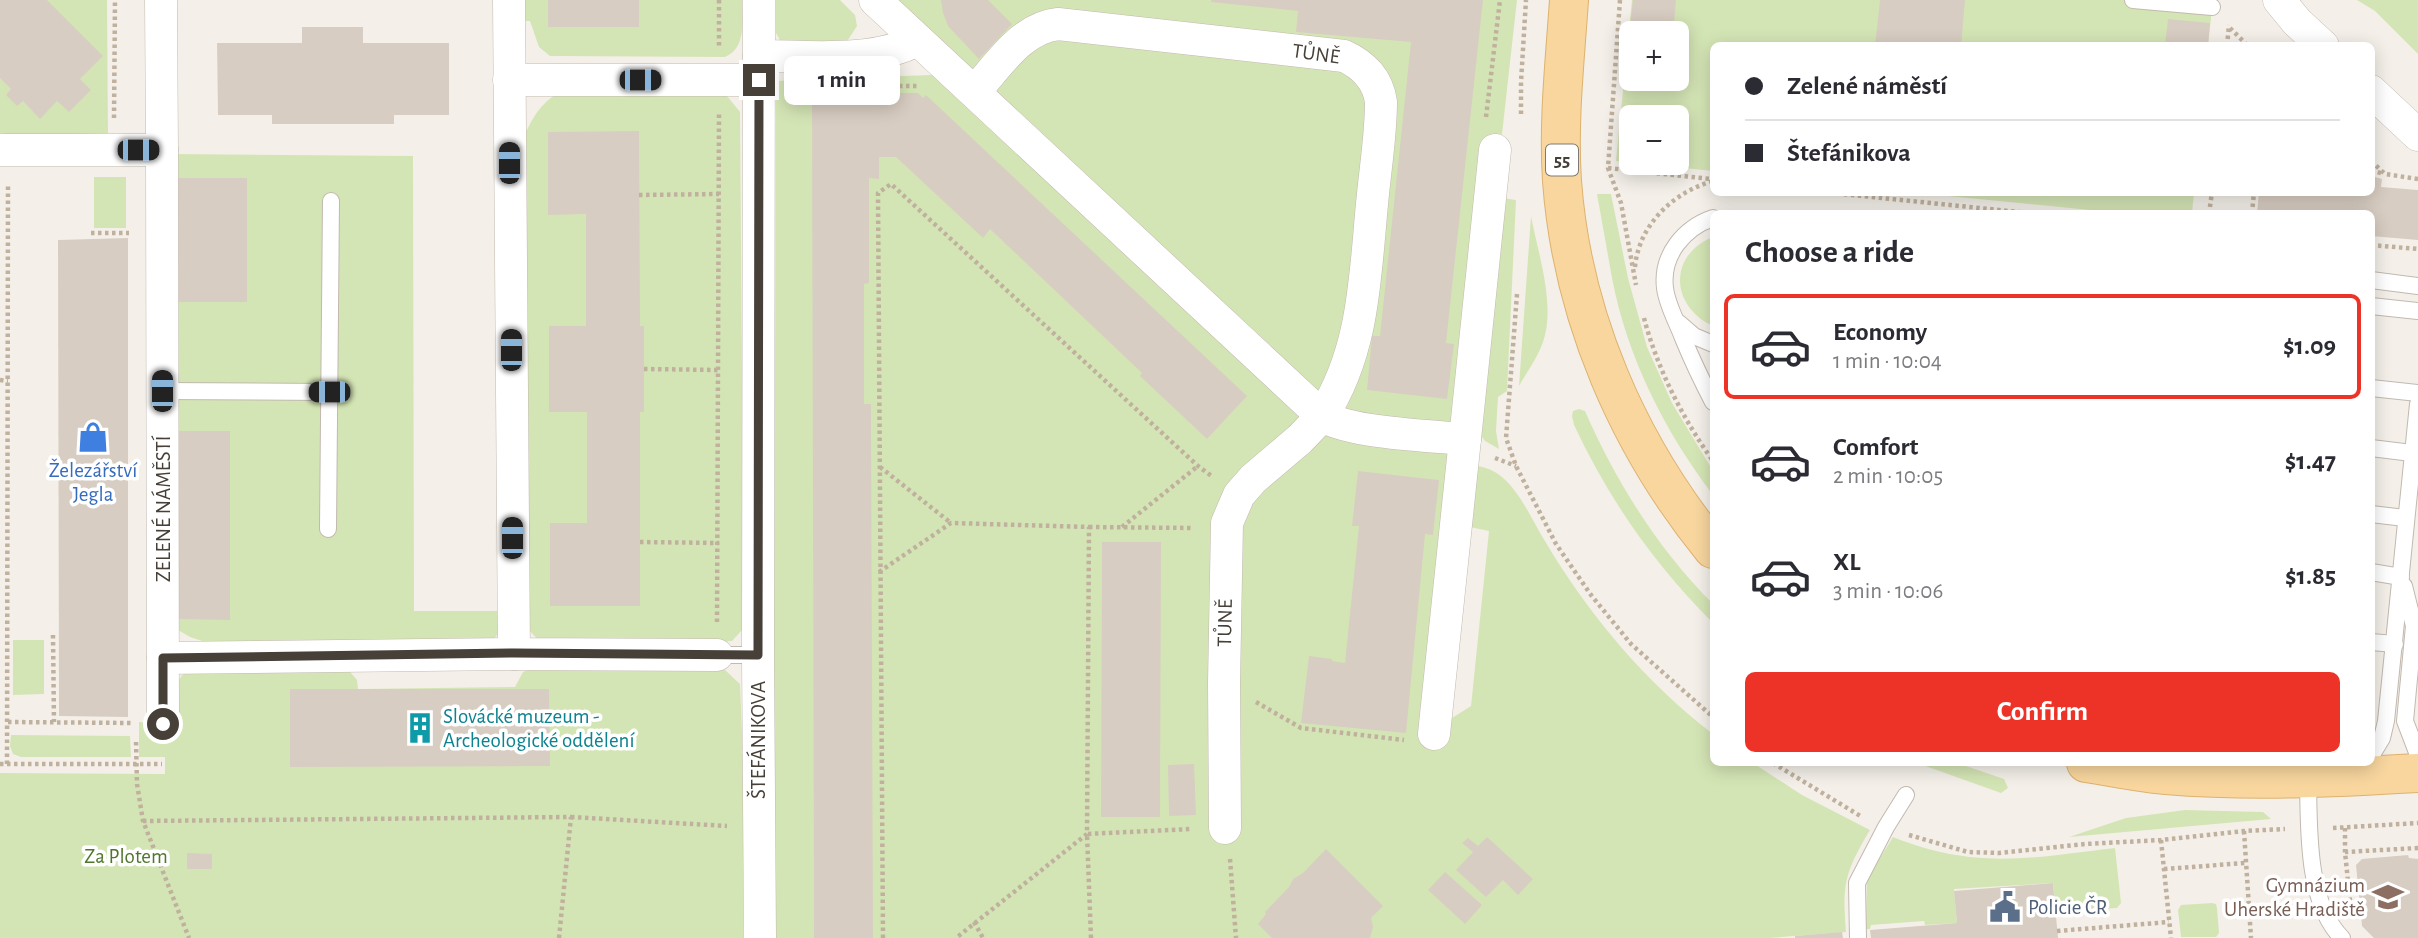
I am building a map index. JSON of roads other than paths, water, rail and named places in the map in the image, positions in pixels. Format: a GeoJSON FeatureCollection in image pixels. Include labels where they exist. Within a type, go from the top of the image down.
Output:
{"type":"FeatureCollection","features":[{"type":"Feature","properties":{"kind":"main road","name":"55"},"geometry":{"type":"LineString","coordinates":[[1569,0],[1563,79],[1562,180],[1570,238],[1588,317],[1619,400],[1637,439],[1689,520],[1710,545]]}},
{"type":"Feature","properties":{"kind":"main road"},"geometry":{"type":"LineString","coordinates":[[2105,766],[2163,775],[2308,779],[2360,766]]}},
{"type":"Feature","properties":{"kind":"main road"},"geometry":{"type":"LineString","coordinates":[[2370,766],[2418,774]]}},
{"type":"Feature","properties":{"kind":"street","name":"ZELENÉ NÁMĚSTÍ"},"geometry":{"type":"LineString","coordinates":[[145,728],[163,658],[161,0]]}},
{"type":"Feature","properties":{"kind":"street"},"geometry":{"type":"LineString","coordinates":[[509,0],[514,653]]}},
{"type":"Feature","properties":{"kind":"street","name":"ŠTEFÁNIKOVA"},"geometry":{"type":"LineString","coordinates":[[759,0],[760,938]]}},
{"type":"Feature","properties":{"kind":"street"},"geometry":{"type":"LineString","coordinates":[[874,0],[1322,415],[1343,425],[1465,439]]}},
{"type":"Feature","properties":{"kind":"street"},"geometry":{"type":"LineString","coordinates":[[2279,0],[2319,42]]}},
{"type":"Feature","properties":{"kind":"street","name":"TŮNĚ"},"geometry":{"type":"LineString","coordinates":[[975,91],[1028,33],[1040,27],[1058,24],[1343,56],[1372,77],[1380,94],[1381,110],[1362,307],[1354,348],[1337,390],[1322,415],[1300,439],[1254,478],[1239,495],[1228,518],[1224,683],[1225,828]]}},
{"type":"Feature","properties":{"kind":"street"},"geometry":{"type":"LineString","coordinates":[[509,80],[719,80],[759,68],[903,48],[917,40]]}},
{"type":"Feature","properties":{"kind":"street"},"geometry":{"type":"LineString","coordinates":[[2375,95],[2418,135]]}},
{"type":"Feature","properties":{"kind":"street"},"geometry":{"type":"LineString","coordinates":[[4,163],[162,150]]}},
{"type":"Feature","properties":{"kind":"street"},"geometry":{"type":"LineString","coordinates":[[1434,734],[1495,150]]}},
{"type":"Feature","properties":{"kind":"street"},"geometry":{"type":"LineString","coordinates":[[163,658],[514,653],[717,655]]}},
{"type":"Feature","properties":{"kind":"lane"},"geometry":{"type":"LineString","coordinates":[[2133,0],[2212,7]]}},
{"type":"Feature","properties":{"kind":"lane"},"geometry":{"type":"LineString","coordinates":[[328,529],[331,201]]}},
{"type":"Feature","properties":{"kind":"lane"},"geometry":{"type":"LineString","coordinates":[[1706,378],[1675,319],[1665,288],[1668,260],[1680,239],[1688,231],[1710,220]]}},
{"type":"Feature","properties":{"kind":"lane"},"geometry":{"type":"LineString","coordinates":[[2375,281],[2418,286]]}},
{"type":"Feature","properties":{"kind":"lane"},"geometry":{"type":"LineString","coordinates":[[2375,307],[2414,312]]}},
{"type":"Feature","properties":{"kind":"lane"},"geometry":{"type":"LineString","coordinates":[[1675,319],[1694,336],[1710,343]]}},
{"type":"Feature","properties":{"kind":"lane"},"geometry":{"type":"LineString","coordinates":[[2375,388],[2418,393]]}},
{"type":"Feature","properties":{"kind":"lane"},"geometry":{"type":"LineString","coordinates":[[162,391],[329,392]]}},
{"type":"Feature","properties":{"kind":"lane"},"geometry":{"type":"LineString","coordinates":[[2375,748],[2385,732],[2418,404]]}},
{"type":"Feature","properties":{"kind":"lane"},"geometry":{"type":"LineString","coordinates":[[2375,448],[2412,453]]}},
{"type":"Feature","properties":{"kind":"lane"},"geometry":{"type":"LineString","coordinates":[[2375,514],[2405,518]]}},
{"type":"Feature","properties":{"kind":"lane"},"geometry":{"type":"LineString","coordinates":[[2375,573],[2401,577]]}},
{"type":"Feature","properties":{"kind":"lane"},"geometry":{"type":"LineString","coordinates":[[2401,577],[2413,625],[2405,721],[2418,755]]}},
{"type":"Feature","properties":{"kind":"lane"},"geometry":{"type":"LineString","coordinates":[[2375,642],[2395,644]]}},
{"type":"Feature","properties":{"kind":"lane"},"geometry":{"type":"LineString","coordinates":[[717,655],[758,655]]}},
{"type":"Feature","properties":{"kind":"lane"},"geometry":{"type":"LineString","coordinates":[[2308,779],[2309,828],[2320,901],[2327,919],[2342,938]]}},
{"type":"Feature","properties":{"kind":"lane"},"geometry":{"type":"LineString","coordinates":[[1858,938],[1857,883],[1906,795]]}},
{"type":"Feature","properties":{"kind":"place","name":"Železářství Jegla"},"geometry":{"type":"Point","coordinates":[93,437]}},
{"type":"Feature","properties":{"kind":"place","name":"Slovácké muzeum - Archeologické oddělení"},"geometry":{"type":"Point","coordinates":[420,728]}},
{"type":"Feature","properties":{"kind":"place","name":"Gymnázium Uherské Hradiště"},"geometry":{"type":"Point","coordinates":[2388,897]}},
{"type":"Feature","properties":{"kind":"place","name":"Policie ČR"},"geometry":{"type":"Point","coordinates":[2005,907]}},
{"type":"Feature","properties":{"kind":"park label","name":"Za Plotem"},"geometry":{"type":"Point","coordinates":[126,856]}}]}
